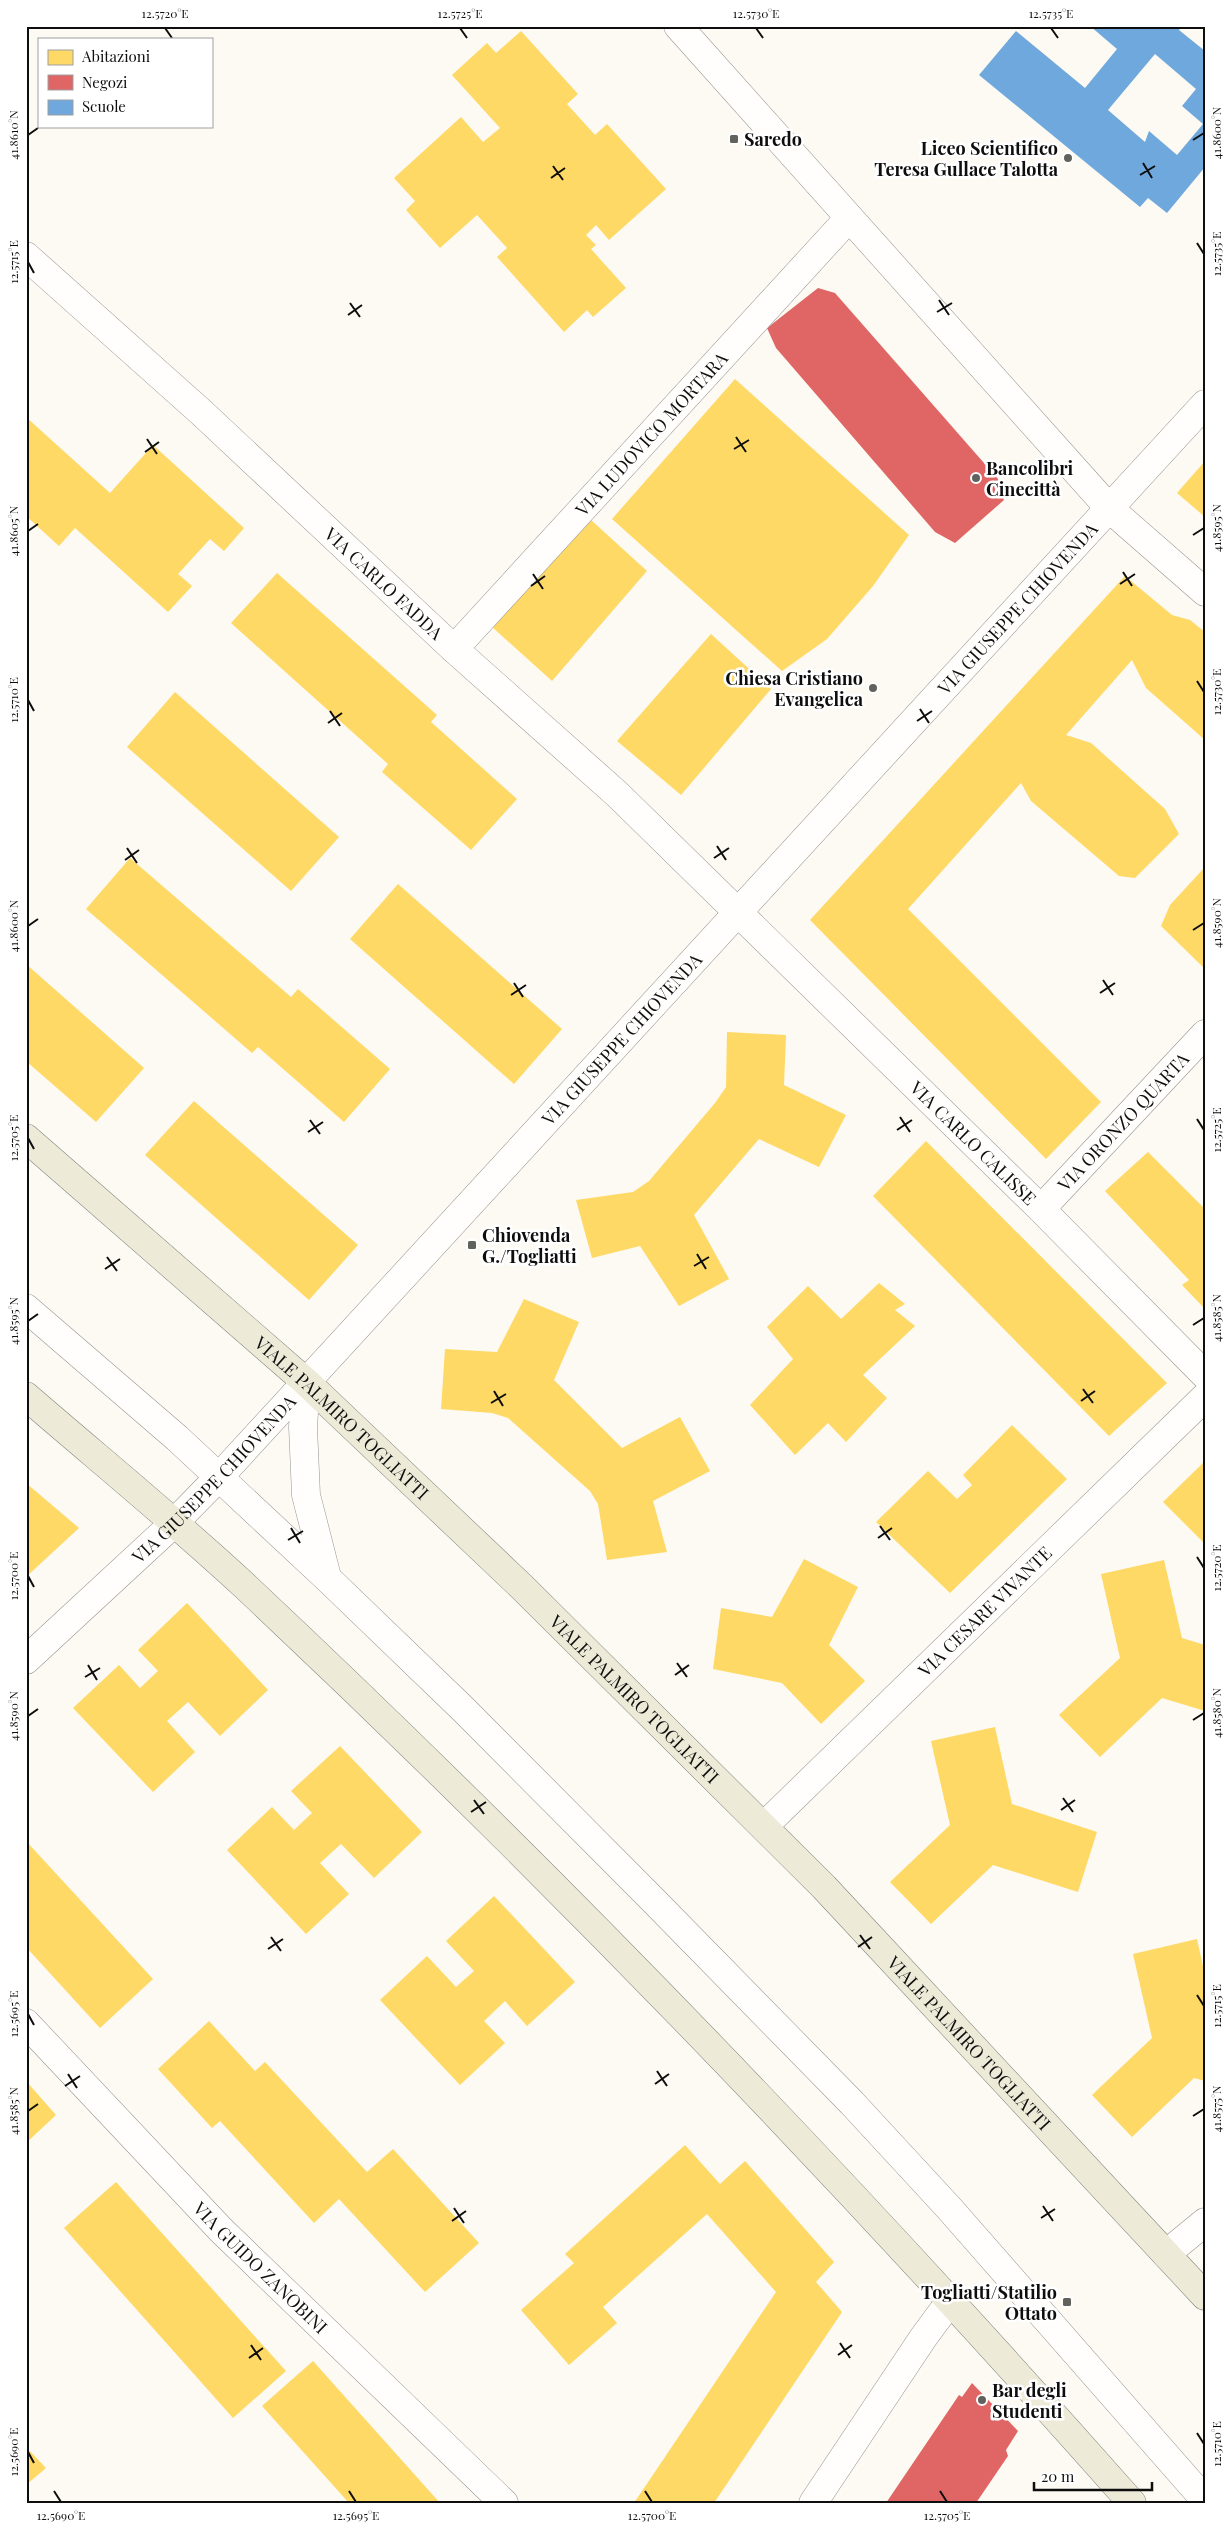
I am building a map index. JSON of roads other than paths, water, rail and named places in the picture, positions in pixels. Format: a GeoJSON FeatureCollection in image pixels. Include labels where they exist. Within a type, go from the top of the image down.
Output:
{"type":"FeatureCollection","features":[{"type":"Feature","properties":{"kind":"main road","name":"VIALE PALMIRO TOGLIATTI"},"geometry":{"type":"LineString","coordinates":[[26,1138],[306,1382],[522,1587],[764,1826],[844,1908],[1205,2296]]}},
{"type":"Feature","properties":{"kind":"main road"},"geometry":{"type":"LineString","coordinates":[[26,1396],[243,1585],[664,1997],[951,2300],[1132,2503]]}},
{"type":"Feature","properties":{"kind":"street"},"geometry":{"type":"LineString","coordinates":[[678,26],[1110,509],[1205,592]]}},
{"type":"Feature","properties":{"kind":"street","name":"VIA LUDOVICO MORTARA"},"geometry":{"type":"LineString","coordinates":[[454,649],[849,218]]}},
{"type":"Feature","properties":{"kind":"street","name":"VIA CARLO FADDA"},"geometry":{"type":"LineString","coordinates":[[26,256],[201,412],[454,649],[618,794],[740,913]]}},
{"type":"Feature","properties":{"kind":"street","name":"VIA GIUSEPPE CHIOVENDA"},"geometry":{"type":"LineString","coordinates":[[26,1660],[173,1524],[219,1477],[740,913],[1205,404]]}},
{"type":"Feature","properties":{"kind":"street","name":"VIA CARLO CALISSE"},"geometry":{"type":"LineString","coordinates":[[740,913],[1041,1209],[1205,1375]]}},
{"type":"Feature","properties":{"kind":"street","name":"VIA ORONZO QUARTA"},"geometry":{"type":"LineString","coordinates":[[1041,1209],[1205,1034]]}},
{"type":"Feature","properties":{"kind":"street"},"geometry":{"type":"LineString","coordinates":[[26,1308],[219,1477],[327,1578],[490,1736],[852,2103],[1028,2296],[1205,2500]]}},
{"type":"Feature","properties":{"kind":"street"},"geometry":{"type":"LineString","coordinates":[[306,1382],[304,1427],[306,1495],[327,1578]]}},
{"type":"Feature","properties":{"kind":"street","name":"VIA CESARE VIVANTE"},"geometry":{"type":"LineString","coordinates":[[764,1826],[1205,1398]]}},
{"type":"Feature","properties":{"kind":"street","name":"VIA GUIDO ZANOBINI"},"geometry":{"type":"LineString","coordinates":[[26,2023],[220,2230],[504,2503]]}},
{"type":"Feature","properties":{"kind":"street"},"geometry":{"type":"LineString","coordinates":[[1166,2254],[1205,2222]]}},
{"type":"Feature","properties":{"kind":"street"},"geometry":{"type":"LineString","coordinates":[[813,2503],[923,2338],[951,2300]]}},
{"type":"Feature","properties":{"kind":"place","name":"Saredo"},"geometry":{"type":"Point","coordinates":[734,139]}},
{"type":"Feature","properties":{"kind":"place","name":"Liceo Scientifico Teresa Gullace Talotta"},"geometry":{"type":"Point","coordinates":[1068,158]}},
{"type":"Feature","properties":{"kind":"place","name":"Bancolibri Cinecittà"},"geometry":{"type":"Point","coordinates":[976,478]}},
{"type":"Feature","properties":{"kind":"place","name":"Chiesa Cristiano Evangelica"},"geometry":{"type":"Point","coordinates":[873,688]}},
{"type":"Feature","properties":{"kind":"place","name":"Chiovenda G./Togliatti"},"geometry":{"type":"Point","coordinates":[472,1245]}},
{"type":"Feature","properties":{"kind":"place","name":"Togliatti/Statilio Ottato"},"geometry":{"type":"Point","coordinates":[1067,2302]}},
{"type":"Feature","properties":{"kind":"place","name":"Bar degli Studenti"},"geometry":{"type":"Point","coordinates":[982,2400]}}]}
